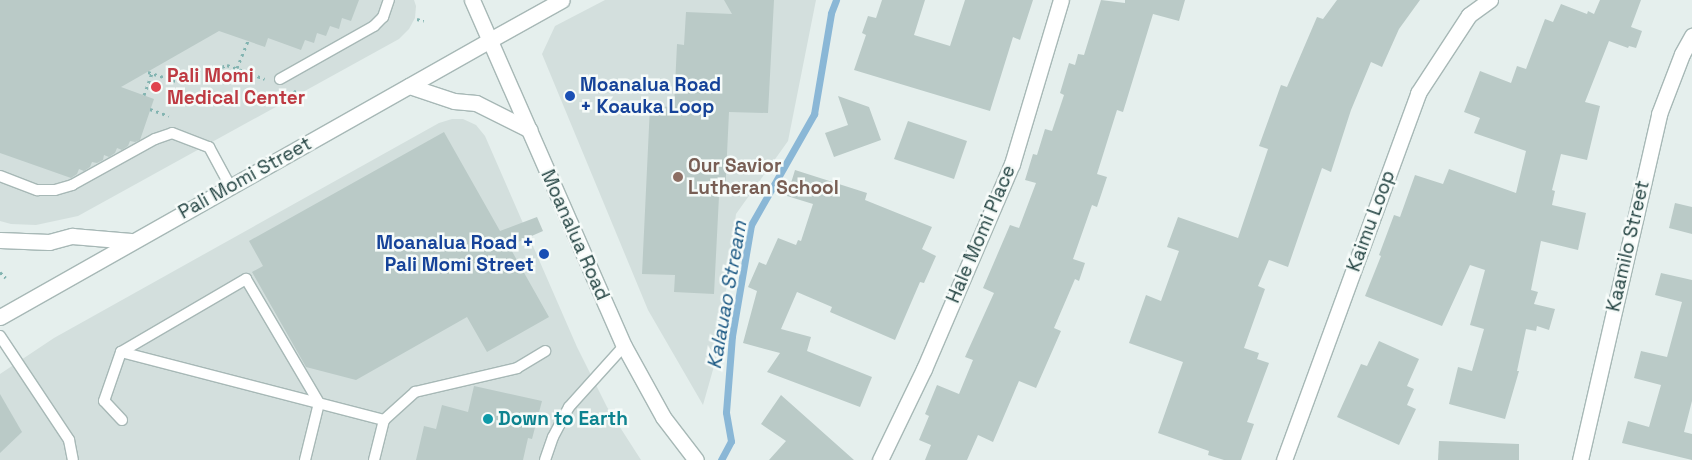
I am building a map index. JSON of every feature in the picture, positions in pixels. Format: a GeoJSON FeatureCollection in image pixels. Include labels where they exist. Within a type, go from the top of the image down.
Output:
{"type":"FeatureCollection","features":[{"type":"Feature","properties":{"kind":"street","name":"Moanalua Road"},"geometry":{"type":"LineString","coordinates":[[472,0],[624,346],[663,417],[692,455]]}},
{"type":"Feature","properties":{"kind":"street","name":"Pali Momi Street"},"geometry":{"type":"LineString","coordinates":[[0,317],[131,241],[562,0]]}},
{"type":"Feature","properties":{"kind":"street","name":"Hale Momi Place"},"geometry":{"type":"LineString","coordinates":[[880,460],[924,369],[1012,164],[1061,0]]}},
{"type":"Feature","properties":{"kind":"street","name":"Kaimu Loop"},"geometry":{"type":"LineString","coordinates":[[1284,460],[1418,93],[1469,15],[1490,0]]}},
{"type":"Feature","properties":{"kind":"street","name":"Kaamilo Street"},"geometry":{"type":"LineString","coordinates":[[1580,460],[1659,114],[1682,54],[1692,36]]}},
{"type":"Feature","properties":{"kind":"street"},"geometry":{"type":"LineString","coordinates":[[409,86],[454,101],[476,103],[530,130]]}},
{"type":"Feature","properties":{"kind":"street"},"geometry":{"type":"LineString","coordinates":[[0,240],[50,242],[72,236],[131,241]]}},
{"type":"Feature","properties":{"kind":"lane"},"geometry":{"type":"LineString","coordinates":[[277,81],[374,26],[382,17],[389,0]]}},
{"type":"Feature","properties":{"kind":"lane"},"geometry":{"type":"LineString","coordinates":[[0,176],[37,190],[55,190],[72,185],[155,139],[172,133],[209,147],[230,186]]}},
{"type":"Feature","properties":{"kind":"lane"},"geometry":{"type":"LineString","coordinates":[[122,420],[104,401],[121,352],[246,279],[319,403],[305,460]]}},
{"type":"Feature","properties":{"kind":"lane"},"geometry":{"type":"LineString","coordinates":[[0,336],[69,440],[72,460]]}},
{"type":"Feature","properties":{"kind":"lane"},"geometry":{"type":"LineString","coordinates":[[545,460],[553,437],[569,407],[624,346]]}},
{"type":"Feature","properties":{"kind":"lane"},"geometry":{"type":"LineString","coordinates":[[121,352],[384,420]]}},
{"type":"Feature","properties":{"kind":"lane"},"geometry":{"type":"LineString","coordinates":[[374,460],[384,420],[415,392],[517,368],[545,352]]}},
{"type":"Feature","properties":{"kind":"path"},"geometry":{"type":"LineString","coordinates":[[417,19],[424,21]]}},
{"type":"Feature","properties":{"kind":"path"},"geometry":{"type":"LineString","coordinates":[[237,69],[248,41]]}},
{"type":"Feature","properties":{"kind":"path"},"geometry":{"type":"LineString","coordinates":[[144,96],[150,72],[179,82],[227,65],[277,81]]}},
{"type":"Feature","properties":{"kind":"path"},"geometry":{"type":"LineString","coordinates":[[293,90],[297,97]]}},
{"type":"Feature","properties":{"kind":"path"},"geometry":{"type":"LineString","coordinates":[[0,272],[6,278]]}},
{"type":"Feature","properties":{"kind":"shaded area","name":"Pali Momi Medical Center"},"geometry":{"type":"Polygon","coordinates":[[[0,0],[414,0],[416,6],[415,18],[409,29],[399,39],[78,216],[36,225],[11,224],[0,221],[0,0]]]}},
{"type":"Feature","properties":{"kind":"shaded area","name":"Our Savior Lutheran School"},"geometry":{"type":"Polygon","coordinates":[[[605,0],[816,0],[788,141],[736,214],[718,352],[703,405],[648,310],[542,54],[555,26],[605,0]]]}},
{"type":"Feature","properties":{"kind":"shaded area"},"geometry":{"type":"Polygon","coordinates":[[[452,119],[463,119],[476,125],[485,136],[577,347],[607,407],[641,460],[0,460],[0,374],[54,338],[439,123],[452,119]]]}},
{"type":"Feature","properties":{"kind":"building"},"geometry":{"type":"Polygon","coordinates":[[[0,0],[359,0],[351,21],[342,18],[339,29],[330,26],[326,36],[317,33],[314,43],[305,40],[301,50],[268,38],[265,47],[219,31],[121,87],[154,99],[140,140],[130,141],[128,146],[122,150],[117,148],[115,153],[109,157],[104,155],[103,160],[97,163],[92,162],[90,167],[84,171],[79,169],[77,174],[71,178],[0,153],[0,0]]]}},
{"type":"Feature","properties":{"kind":"building"},"geometry":{"type":"Polygon","coordinates":[[[724,0],[774,0],[768,113],[729,112],[725,196],[719,196],[714,294],[674,292],[675,275],[642,274],[650,106],[674,107],[677,44],[684,45],[686,12],[732,14],[724,0]]]}},
{"type":"Feature","properties":{"kind":"building"},"geometry":{"type":"Polygon","coordinates":[[[882,0],[925,0],[914,35],[950,46],[965,0],[1033,0],[1020,40],[1013,37],[990,111],[854,70],[866,35],[862,33],[868,16],[876,18],[882,0]]]}},
{"type":"Feature","properties":{"kind":"building"},"geometry":{"type":"Polygon","coordinates":[[[1101,0],[1125,3],[1125,0],[1185,0],[1179,21],[1153,14],[1123,112],[1117,110],[1097,174],[1107,177],[1097,207],[1092,205],[1073,259],[1085,263],[1079,281],[1075,279],[1054,328],[1061,331],[1036,388],[1019,381],[993,442],[978,435],[967,460],[925,460],[931,445],[919,440],[929,416],[925,414],[937,385],[959,394],[973,360],[965,357],[994,293],[983,288],[1010,225],[1019,228],[1036,183],[1025,180],[1033,154],[1037,155],[1045,129],[1052,131],[1064,95],[1060,93],[1069,63],[1075,65],[1078,54],[1084,55],[1101,0]]]}},
{"type":"Feature","properties":{"kind":"building"},"geometry":{"type":"Polygon","coordinates":[[[1337,0],[1420,0],[1399,29],[1382,67],[1371,62],[1351,110],[1331,172],[1322,168],[1288,267],[1269,260],[1258,286],[1265,289],[1244,348],[1259,353],[1257,359],[1269,363],[1247,422],[1254,424],[1241,460],[1224,460],[1208,455],[1209,451],[1158,433],[1183,362],[1129,343],[1146,295],[1161,301],[1179,251],[1167,247],[1178,217],[1238,238],[1268,149],[1259,146],[1281,85],[1287,87],[1317,17],[1323,19],[1337,0]]]}},
{"type":"Feature","properties":{"kind":"building"},"geometry":{"type":"Polygon","coordinates":[[[1600,0],[1641,0],[1631,27],[1642,31],[1636,48],[1629,46],[1628,48],[1609,41],[1585,102],[1600,106],[1587,160],[1561,154],[1552,190],[1555,191],[1552,205],[1586,213],[1578,250],[1541,241],[1531,290],[1538,292],[1534,304],[1555,309],[1549,330],[1537,326],[1536,331],[1526,329],[1517,371],[1519,371],[1505,419],[1449,404],[1458,367],[1472,371],[1484,329],[1470,325],[1485,270],[1470,265],[1442,326],[1365,296],[1381,256],[1379,255],[1394,215],[1400,217],[1415,175],[1443,184],[1449,169],[1516,193],[1526,151],[1474,133],[1480,118],[1464,112],[1480,71],[1511,83],[1517,66],[1526,69],[1545,19],[1553,22],[1561,4],[1587,14],[1588,11],[1594,14],[1600,0]]]}},
{"type":"Feature","properties":{"kind":"building"},"geometry":{"type":"Polygon","coordinates":[[[838,96],[869,107],[881,140],[834,157],[825,133],[848,125],[838,96]]]}},
{"type":"Feature","properties":{"kind":"building"},"geometry":{"type":"Polygon","coordinates":[[[908,121],[967,141],[954,179],[894,159],[908,121]]]}},
{"type":"Feature","properties":{"kind":"building"},"geometry":{"type":"Polygon","coordinates":[[[444,132],[500,231],[537,217],[543,231],[509,246],[549,317],[487,352],[467,317],[356,380],[306,367],[252,272],[263,266],[249,241],[444,132]]]}},
{"type":"Feature","properties":{"kind":"building"},"geometry":{"type":"Polygon","coordinates":[[[795,170],[867,193],[865,200],[932,227],[922,249],[936,256],[924,283],[920,282],[895,340],[830,312],[832,307],[797,292],[781,329],[811,337],[807,351],[872,377],[860,407],[767,372],[780,353],[743,343],[757,291],[748,287],[759,262],[766,265],[778,238],[796,245],[798,240],[801,241],[813,204],[787,196],[795,170]]]}},
{"type":"Feature","properties":{"kind":"building"},"geometry":{"type":"Polygon","coordinates":[[[1675,203],[1692,207],[1692,234],[1669,228],[1675,203]]]}},
{"type":"Feature","properties":{"kind":"building"},"geometry":{"type":"Polygon","coordinates":[[[1661,273],[1692,280],[1692,401],[1684,432],[1692,434],[1692,460],[1622,443],[1628,421],[1649,427],[1661,385],[1634,378],[1641,351],[1667,357],[1682,302],[1655,295],[1661,273]]]}},
{"type":"Feature","properties":{"kind":"building"},"geometry":{"type":"Polygon","coordinates":[[[1379,341],[1419,359],[1407,386],[1414,389],[1407,405],[1416,409],[1399,445],[1337,417],[1361,364],[1367,366],[1379,341]]]}},
{"type":"Feature","properties":{"kind":"building","name":"Down to Earth"},"geometry":{"type":"Polygon","coordinates":[[[474,386],[542,401],[532,439],[528,438],[523,460],[416,460],[424,426],[436,429],[442,405],[468,412],[474,386]]]}},
{"type":"Feature","properties":{"kind":"building"},"geometry":{"type":"Polygon","coordinates":[[[0,394],[22,432],[0,453],[0,394]]]}},
{"type":"Feature","properties":{"kind":"building"},"geometry":{"type":"Polygon","coordinates":[[[781,395],[854,460],[769,460],[786,441],[761,424],[781,395]]]}},
{"type":"Feature","properties":{"kind":"building"},"geometry":{"type":"Polygon","coordinates":[[[1439,441],[1519,444],[1519,460],[1438,460],[1439,441]]]}},
{"type":"Feature","properties":{"kind":"waterway","name":"Kalauao Stream"},"geometry":{"type":"LineString","coordinates":[[721,460],[731,441],[726,412],[732,336],[751,225],[814,114],[831,13],[836,0]]}},
{"type":"Feature","properties":{"kind":"place","name":"Pali Momi Medical Center"},"geometry":{"type":"Point","coordinates":[156,87]}},
{"type":"Feature","properties":{"kind":"place","name":"Moanalua Road + Koauka Loop"},"geometry":{"type":"Point","coordinates":[570,96]}},
{"type":"Feature","properties":{"kind":"place","name":"Our Savior Lutheran School"},"geometry":{"type":"Point","coordinates":[678,177]}},
{"type":"Feature","properties":{"kind":"place","name":"Moanalua Road + Pali Momi Street"},"geometry":{"type":"Point","coordinates":[544,254]}},
{"type":"Feature","properties":{"kind":"place","name":"Down to Earth"},"geometry":{"type":"Point","coordinates":[488,419]}}]}
